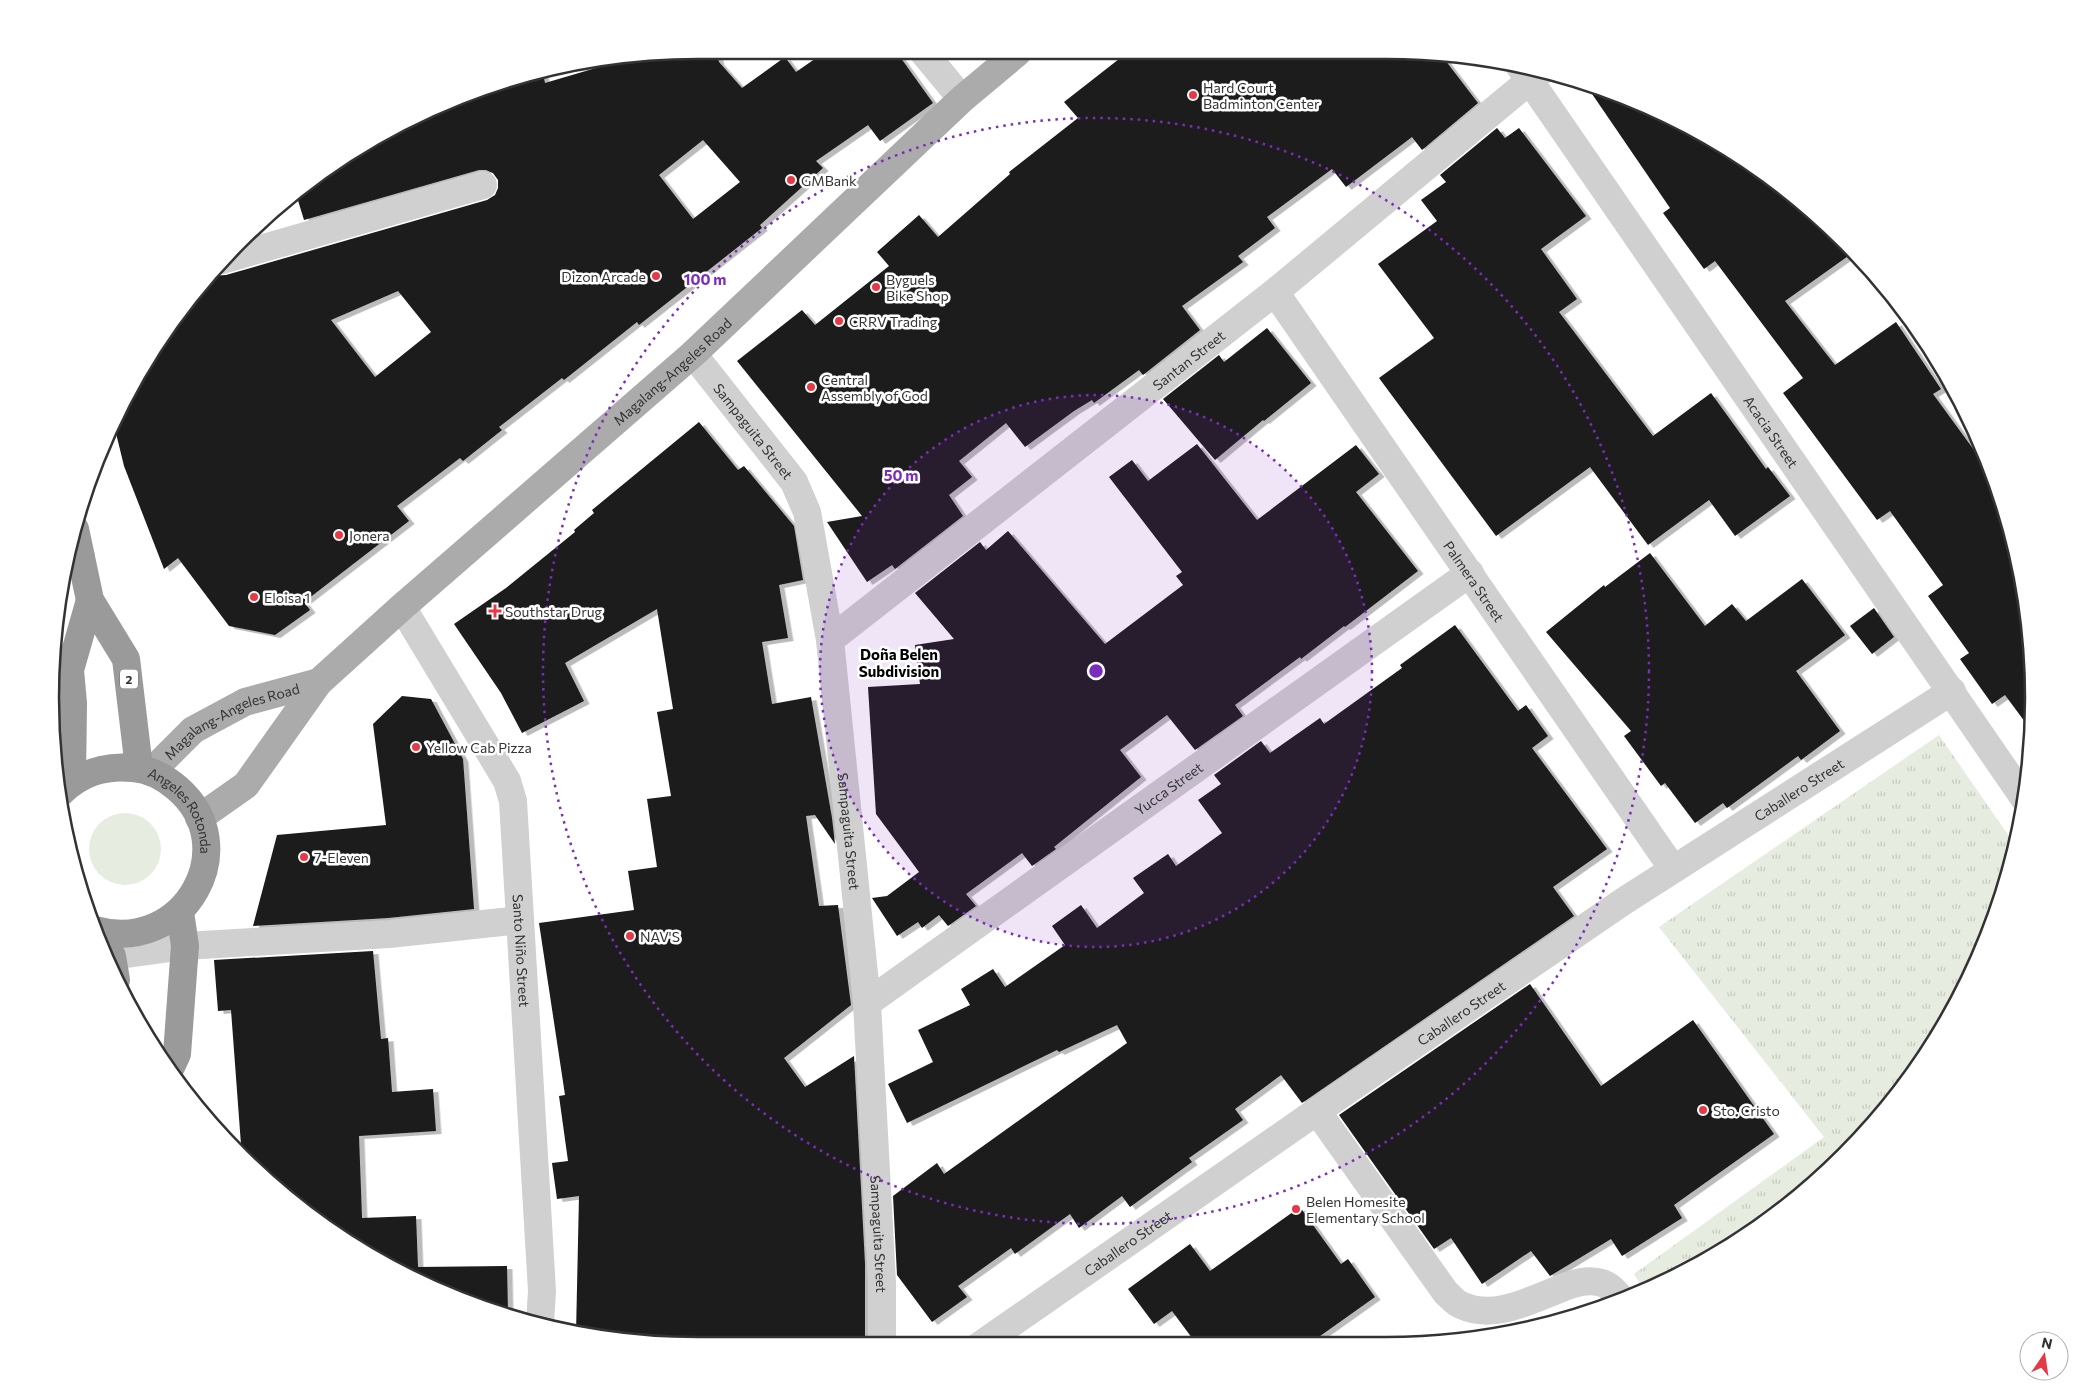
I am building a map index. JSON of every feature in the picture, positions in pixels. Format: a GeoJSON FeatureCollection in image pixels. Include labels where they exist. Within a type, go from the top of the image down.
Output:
{"type":"FeatureCollection","features":[{"type":"Feature","properties":{"kind":"highway","name":"2"},"geometry":{"type":"LineString","coordinates":[[73,564],[90,600],[126,659],[145,770]]}},
{"type":"Feature","properties":{"kind":"highway","name":"2"},"geometry":{"type":"LineString","coordinates":[[66,787],[73,703],[70,670],[90,600]]}},
{"type":"Feature","properties":{"kind":"highway","name":"Angeles Rotonda"},"geometry":{"type":"LineString","coordinates":[[66,787],[88,773],[105,768],[120,766],[145,770],[180,790],[190,802],[199,818],[206,843],[204,867],[195,892],[180,912],[160,926],[145,932],[128,935],[103,932]]}},
{"type":"Feature","properties":{"kind":"highway"},"geometry":{"type":"LineString","coordinates":[[173,1063],[177,1054],[185,946],[180,912]]}},
{"type":"Feature","properties":{"kind":"main road","name":"Magalang-Angeles Road"},"geometry":{"type":"LineString","coordinates":[[199,818],[246,785],[319,682],[353,654],[402,607],[693,354],[962,99],[1010,59]]}},
{"type":"Feature","properties":{"kind":"main road","name":"Magalang-Angeles Road"},"geometry":{"type":"LineString","coordinates":[[145,770],[194,730],[245,702],[319,682]]}},
{"type":"Feature","properties":{"kind":"street"},"geometry":{"type":"LineString","coordinates":[[929,59],[962,99]]}},
{"type":"Feature","properties":{"kind":"street","name":"Santan Street"},"geometry":{"type":"LineString","coordinates":[[830,640],[1275,292],[1527,75]]}},
{"type":"Feature","properties":{"kind":"street","name":"Acacia Street"},"geometry":{"type":"LineString","coordinates":[[1533,77],[2019,790]]}},
{"type":"Feature","properties":{"kind":"street"},"geometry":{"type":"LineString","coordinates":[[237,256],[483,185]]}},
{"type":"Feature","properties":{"kind":"street","name":"Palmera Street"},"geometry":{"type":"LineString","coordinates":[[1275,292],[1673,869]]}},
{"type":"Feature","properties":{"kind":"street","name":"Sampaguita Street"},"geometry":{"type":"LineString","coordinates":[[693,354],[794,482],[807,512],[830,640],[867,1003],[882,1283],[882,1337]]}},
{"type":"Feature","properties":{"kind":"street","name":"Yucca Street"},"geometry":{"type":"LineString","coordinates":[[867,1003],[1470,573]]}},
{"type":"Feature","properties":{"kind":"street","name":"Santo Niño Street"},"geometry":{"type":"LineString","coordinates":[[402,607],[507,781],[513,800],[542,1291],[540,1317]]}},
{"type":"Feature","properties":{"kind":"street","name":"Caballero Street"},"geometry":{"type":"LineString","coordinates":[[992,1337],[1317,1111],[1673,869],[1952,691]]}},
{"type":"Feature","properties":{"kind":"street"},"geometry":{"type":"LineString","coordinates":[[118,967],[185,946],[388,934],[520,920]]}},
{"type":"Feature","properties":{"kind":"street"},"geometry":{"type":"LineString","coordinates":[[1317,1111],[1446,1293],[1459,1305],[1475,1311],[1494,1311],[1518,1305],[1568,1285],[1586,1281],[1602,1283],[1613,1289],[1617,1294]]}},
{"type":"Feature","properties":{"kind":"green space"},"geometry":{"type":"Polygon","coordinates":[[[1939,735],[2009,837],[1991,903],[1977,943],[1959,981],[1940,1018],[1918,1053],[1867,1119],[1807,1179],[1741,1230],[1706,1252],[1640,1285],[1634,1274],[1824,1137],[1659,927],[1939,735]]]}},
{"type":"Feature","properties":{"kind":"green space"},"geometry":{"type":"Polygon","coordinates":[[[125,813],[145,819],[155,829],[161,849],[155,869],[145,879],[125,885],[105,879],[95,869],[89,849],[95,829],[105,819],[125,813]]]}},
{"type":"Feature","properties":{"kind":"building"},"geometry":{"type":"Polygon","coordinates":[[[718,59],[742,88],[782,59],[786,59],[796,72],[815,59],[902,59],[933,103],[880,141],[868,125],[816,161],[823,168],[760,225],[762,228],[639,325],[637,322],[564,380],[562,378],[499,427],[502,430],[463,461],[460,458],[397,506],[409,521],[304,602],[310,610],[275,635],[229,626],[178,558],[164,569],[124,466],[116,434],[144,378],[166,343],[217,277],[487,200],[495,195],[498,188],[498,180],[493,173],[479,170],[304,220],[298,200],[343,166],[378,144],[415,125],[453,107],[533,81],[544,78],[545,83],[615,64],[656,60],[718,59]],[[703,140],[659,175],[693,219],[740,182],[703,140]],[[398,291],[331,320],[375,377],[431,332],[398,291]]]}},
{"type":"Feature","properties":{"kind":"building"},"geometry":{"type":"Polygon","coordinates":[[[1119,59],[1386,59],[1446,62],[1478,103],[1422,150],[1412,137],[1346,187],[1332,169],[1267,217],[1275,228],[1238,256],[1243,262],[1182,306],[1200,330],[1143,375],[1139,370],[1094,403],[1092,400],[1074,411],[1025,447],[1006,423],[959,461],[972,477],[949,495],[963,516],[895,569],[892,565],[867,582],[827,522],[862,516],[737,361],[802,310],[815,325],[889,266],[877,252],[919,215],[938,237],[1010,174],[1009,172],[1078,118],[1064,102],[1119,59]]]}},
{"type":"Feature","properties":{"kind":"building"},"geometry":{"type":"Polygon","coordinates":[[[1592,93],[1631,107],[1669,125],[1706,144],[1741,166],[1807,217],[1848,256],[1785,301],[1835,365],[1896,322],[1941,389],[1933,394],[1978,455],[1991,493],[2013,573],[2020,615],[2024,656],[2024,721],[2005,695],[1992,704],[1960,659],[1969,653],[1928,596],[1943,585],[1890,511],[1877,520],[1783,393],[1803,378],[1715,261],[1704,269],[1663,213],[1670,208],[1592,93]]]}},
{"type":"Feature","properties":{"kind":"building"},"geometry":{"type":"Polygon","coordinates":[[[1497,128],[1505,138],[1519,128],[1586,216],[1541,249],[1577,299],[1559,312],[1653,436],[1711,393],[1766,469],[1768,467],[1790,496],[1735,536],[1709,500],[1648,545],[1590,467],[1496,536],[1379,378],[1434,338],[1378,264],[1437,221],[1421,200],[1446,182],[1440,175],[1497,128]]]}},
{"type":"Feature","properties":{"kind":"building"},"geometry":{"type":"Polygon","coordinates":[[[1267,328],[1311,383],[1215,460],[1163,399],[1219,355],[1224,362],[1267,328]]]}},
{"type":"Feature","properties":{"kind":"building"},"geometry":{"type":"Polygon","coordinates":[[[699,422],[738,470],[744,466],[794,526],[803,580],[779,585],[788,638],[762,642],[772,704],[811,697],[835,844],[815,815],[806,816],[819,906],[838,905],[851,1005],[784,1058],[805,1087],[854,1056],[865,1264],[865,1337],[656,1336],[576,1326],[579,1196],[557,1199],[552,1163],[568,1161],[559,1096],[565,1095],[539,923],[634,910],[628,871],[657,867],[647,799],[671,796],[657,712],[673,709],[657,609],[565,663],[584,701],[522,733],[501,693],[454,624],[506,588],[575,532],[574,530],[594,513],[592,510],[699,422]]]}},
{"type":"Feature","properties":{"kind":"building"},"geometry":{"type":"Polygon","coordinates":[[[1197,444],[1257,520],[1356,445],[1379,474],[1356,492],[1418,571],[1345,627],[1301,659],[1300,657],[1235,705],[1243,716],[1195,750],[1167,715],[1120,750],[1141,777],[1054,847],[1056,849],[1032,866],[1022,853],[966,894],[976,906],[948,926],[939,915],[922,928],[918,922],[897,936],[872,898],[887,896],[919,872],[876,814],[868,687],[920,684],[915,645],[954,639],[915,593],[980,542],[986,550],[1008,531],[1105,644],[1183,585],[1176,576],[1182,572],[1109,477],[1132,460],[1148,481],[1197,444]]]}},
{"type":"Feature","properties":{"kind":"building"},"geometry":{"type":"Polygon","coordinates":[[[1650,553],[1705,626],[1732,604],[1746,621],[1802,579],[1845,635],[1796,671],[1840,731],[1801,760],[1798,756],[1727,808],[1723,803],[1695,823],[1665,783],[1661,786],[1624,736],[1631,731],[1546,632],[1604,585],[1605,587],[1650,553]]]}},
{"type":"Feature","properties":{"kind":"building"},"geometry":{"type":"Polygon","coordinates":[[[1874,608],[1894,637],[1872,654],[1850,626],[1874,608]]]}},
{"type":"Feature","properties":{"kind":"building"},"geometry":{"type":"Polygon","coordinates":[[[1455,625],[1518,711],[1526,705],[1548,736],[1532,748],[1607,849],[1553,887],[1574,916],[1302,1103],[1281,1075],[1235,1109],[1243,1120],[1189,1158],[1192,1162],[1130,1207],[1122,1196],[1079,1228],[1070,1214],[1015,1254],[1011,1248],[958,1286],[967,1297],[932,1322],[897,1275],[893,1196],[937,1163],[944,1174],[1127,1043],[1117,1025],[1059,1052],[1057,1050],[907,1123],[888,1084],[933,1062],[918,1030],[970,1005],[961,989],[993,969],[1005,987],[1065,945],[1052,926],[1081,905],[1097,928],[1144,893],[1133,878],[1168,854],[1176,866],[1222,833],[1198,800],[1221,784],[1214,775],[1261,741],[1270,753],[1320,718],[1324,724],[1402,668],[1400,665],[1455,625]]]}},
{"type":"Feature","properties":{"kind":"building"},"geometry":{"type":"Polygon","coordinates":[[[402,696],[431,699],[463,759],[474,909],[388,918],[253,926],[277,835],[386,825],[373,724],[402,696]]]}},
{"type":"Feature","properties":{"kind":"building"},"geometry":{"type":"Polygon","coordinates":[[[373,951],[381,1039],[388,1038],[392,1092],[433,1089],[436,1131],[359,1136],[362,1218],[416,1216],[418,1267],[507,1266],[508,1307],[453,1289],[378,1252],[343,1230],[309,1205],[277,1179],[241,1145],[231,1010],[218,1011],[214,960],[373,951]]]}},
{"type":"Feature","properties":{"kind":"building"},"geometry":{"type":"Polygon","coordinates":[[[1530,984],[1601,1086],[1693,1020],[1774,1134],[1674,1205],[1682,1218],[1622,1256],[1611,1239],[1550,1276],[1531,1251],[1482,1284],[1451,1238],[1434,1249],[1339,1115],[1530,984]]]}},
{"type":"Feature","properties":{"kind":"building"},"geometry":{"type":"Polygon","coordinates":[[[1300,1207],[1341,1264],[1348,1259],[1375,1297],[1319,1337],[1191,1337],[1172,1311],[1154,1324],[1128,1289],[1190,1244],[1210,1271],[1300,1207]]]}},
{"type":"Feature","properties":{"kind":"place","name":"Hard Court Badminton Center"},"geometry":{"type":"Point","coordinates":[1193,95]}},
{"type":"Feature","properties":{"kind":"place","name":"GMBank"},"geometry":{"type":"Point","coordinates":[791,180]}},
{"type":"Feature","properties":{"kind":"place","name":"Dizon Arcade"},"geometry":{"type":"Point","coordinates":[656,276]}},
{"type":"Feature","properties":{"kind":"place","name":"Byguels Bike Shop"},"geometry":{"type":"Point","coordinates":[876,287]}},
{"type":"Feature","properties":{"kind":"place","name":"CRRV Trading"},"geometry":{"type":"Point","coordinates":[839,321]}},
{"type":"Feature","properties":{"kind":"place","name":"Central Assembly of God"},"geometry":{"type":"Point","coordinates":[811,387]}},
{"type":"Feature","properties":{"kind":"place","name":"Jonera"},"geometry":{"type":"Point","coordinates":[339,535]}},
{"type":"Feature","properties":{"kind":"place","name":"Eloisa 1"},"geometry":{"type":"Point","coordinates":[254,597]}},
{"type":"Feature","properties":{"kind":"place","name":"Southstar Drug"},"geometry":{"type":"Point","coordinates":[495,611]}},
{"type":"Feature","properties":{"kind":"place","name":"Yellow Cab Pizza"},"geometry":{"type":"Point","coordinates":[416,747]}},
{"type":"Feature","properties":{"kind":"place","name":"7-Eleven"},"geometry":{"type":"Point","coordinates":[304,857]}},
{"type":"Feature","properties":{"kind":"place","name":"NAV'S"},"geometry":{"type":"Point","coordinates":[630,936]}},
{"type":"Feature","properties":{"kind":"place","name":"Sto. Cristo"},"geometry":{"type":"Point","coordinates":[1703,1110]}},
{"type":"Feature","properties":{"kind":"place","name":"Belen Homesite Elementary School"},"geometry":{"type":"Point","coordinates":[1296,1209]}},
{"type":"Feature","properties":{"kind":"district","name":"Doña Belen Subdivision"},"geometry":{"type":"Point","coordinates":[899,662]}}]}
